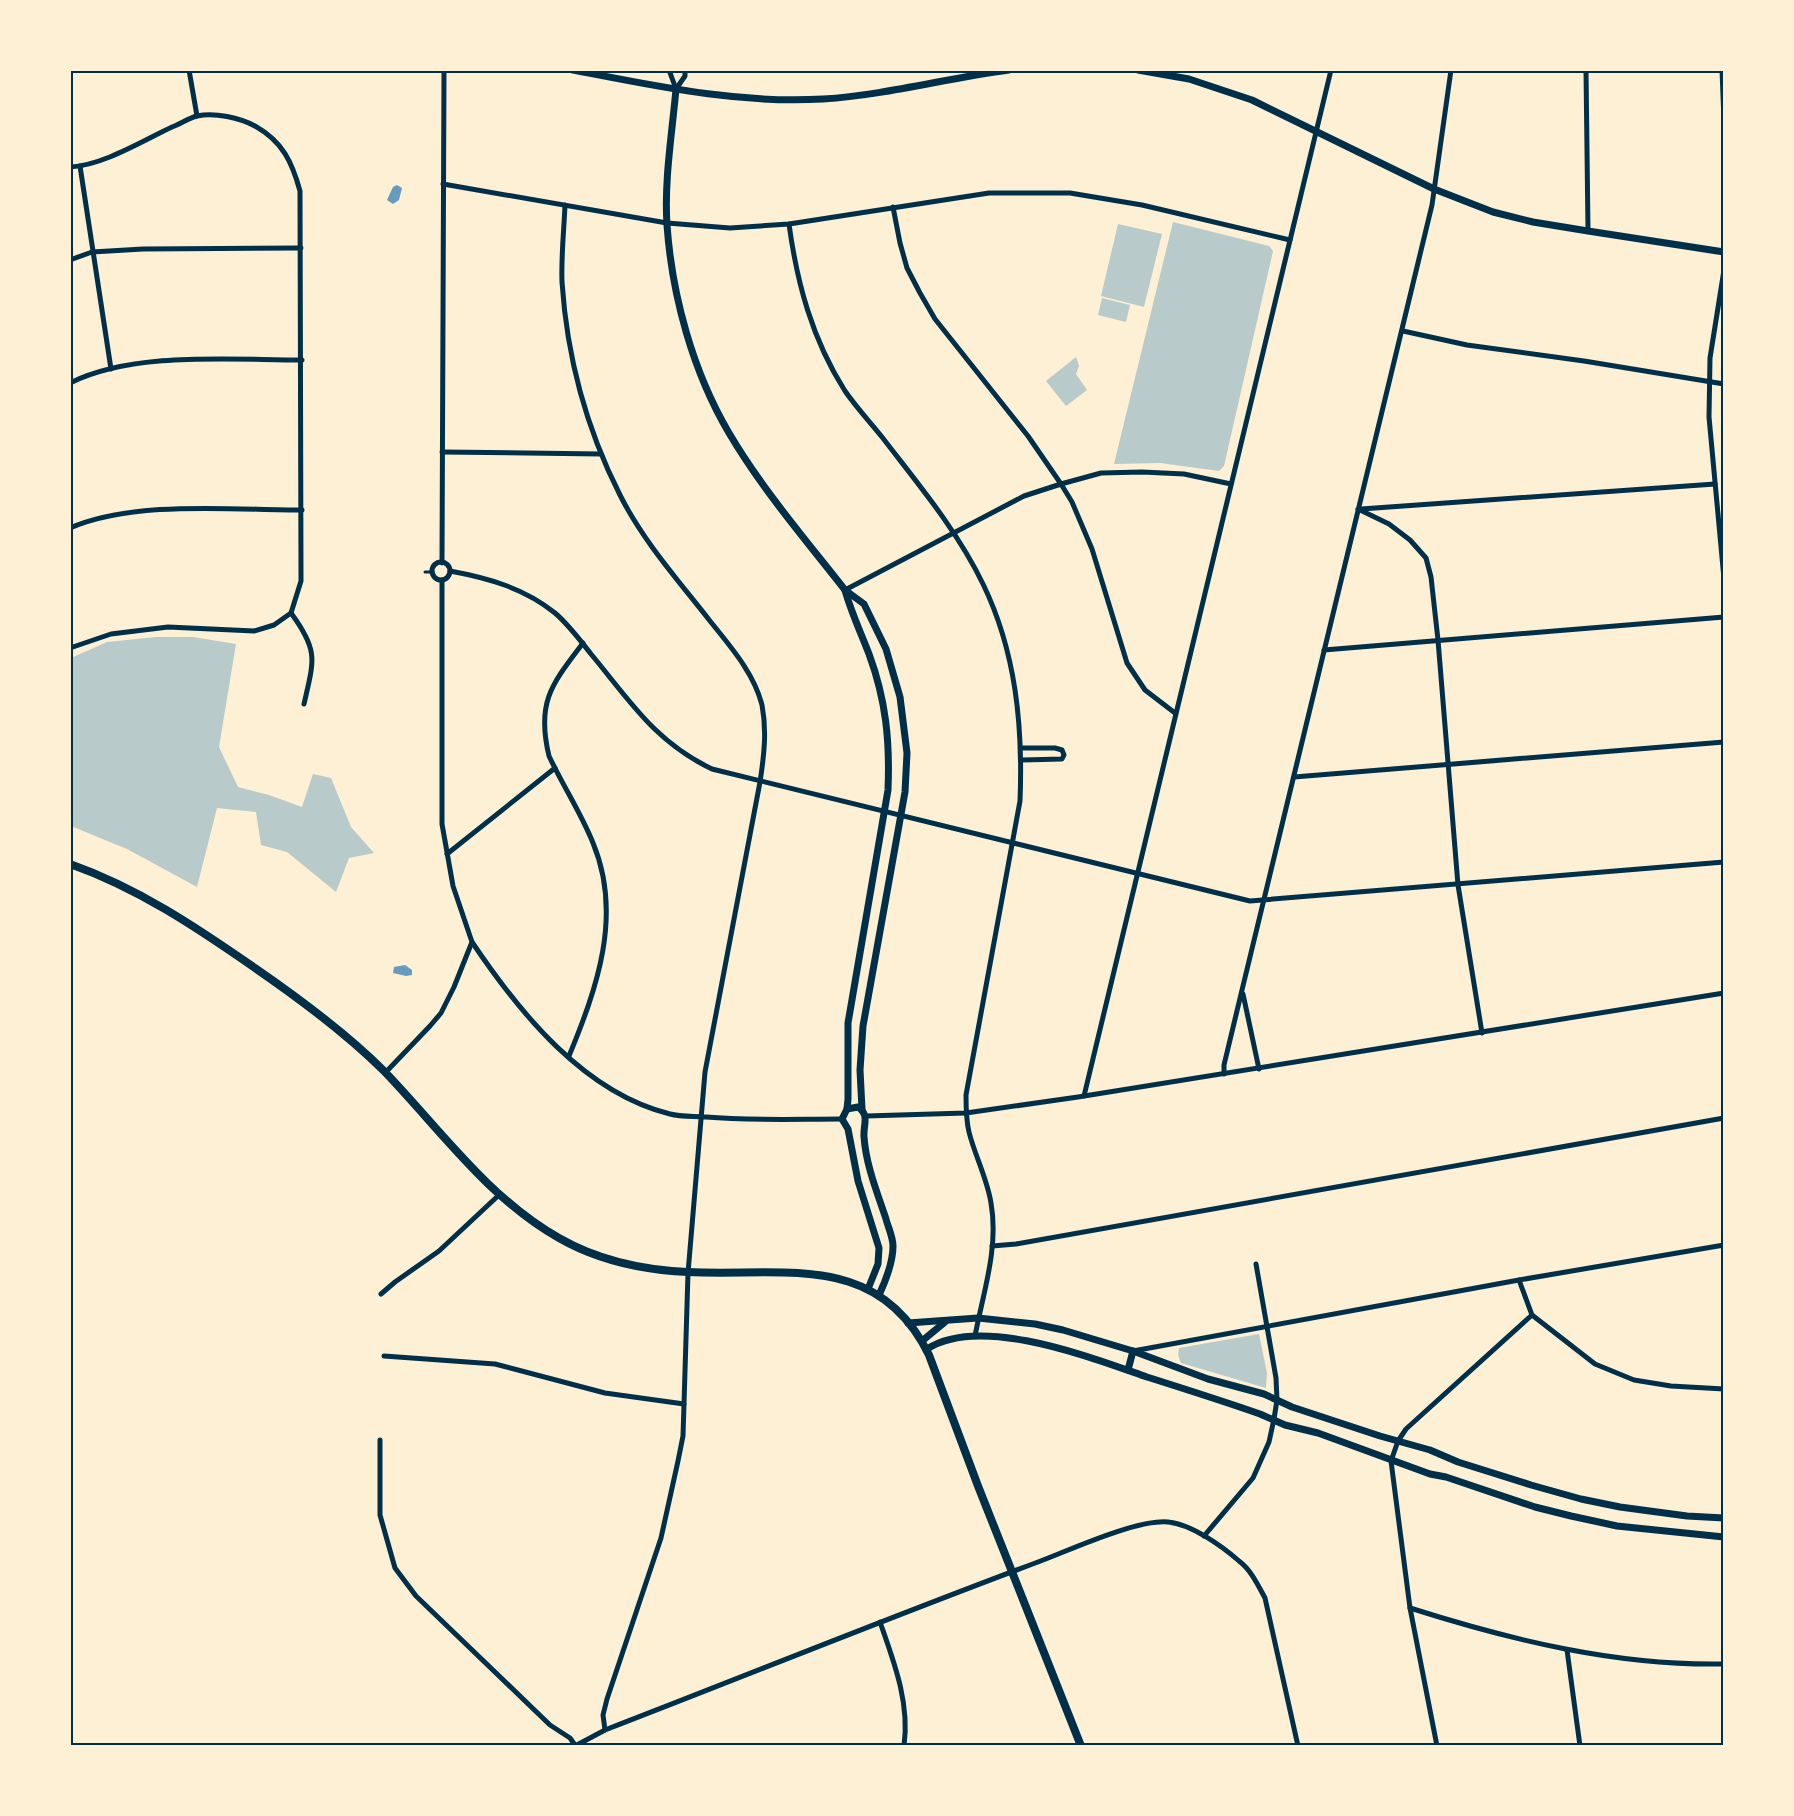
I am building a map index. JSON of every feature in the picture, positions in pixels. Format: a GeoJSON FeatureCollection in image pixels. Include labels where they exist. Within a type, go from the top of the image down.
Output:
{"type":"FeatureCollection","features":[{"type":"Feature","properties":{"kind":"main road"},"geometry":{"type":"LineString","coordinates":[[70,864],[125,886],[186,921],[315,1011],[350,1039],[500,1194],[540,1227],[593,1255],[634,1266],[688,1272],[811,1273],[839,1278],[879,1295],[908,1323],[927,1349],[1081,1746]]}},
{"type":"Feature","properties":{"kind":"street"},"geometry":{"type":"LineString","coordinates":[[189,70],[197,116]]}},
{"type":"Feature","properties":{"kind":"street"},"geometry":{"type":"LineString","coordinates":[[442,563],[444,70]]}},
{"type":"Feature","properties":{"kind":"street"},"geometry":{"type":"LineString","coordinates":[[573,70],[676,89],[752,99],[824,99],[894,90],[1009,70]]}},
{"type":"Feature","properties":{"kind":"street"},"geometry":{"type":"LineString","coordinates":[[669,70],[676,89],[667,223],[672,266],[683,318],[702,378],[728,431],[756,475],[845,590],[864,604],[886,649],[900,697],[907,753],[905,792],[863,1026],[860,1070],[864,1135],[872,1177],[893,1244],[888,1275],[879,1295]]}},
{"type":"Feature","properties":{"kind":"street"},"geometry":{"type":"LineString","coordinates":[[676,89],[685,76],[685,70]]}},
{"type":"Feature","properties":{"kind":"street"},"geometry":{"type":"LineString","coordinates":[[1138,70],[1189,79],[1232,92],[1273,109],[1434,189],[1473,205],[1512,217],[1724,252]]}},
{"type":"Feature","properties":{"kind":"street"},"geometry":{"type":"LineString","coordinates":[[1084,1096],[1331,70]]}},
{"type":"Feature","properties":{"kind":"street"},"geometry":{"type":"LineString","coordinates":[[1224,1074],[1224,1065],[1242,990],[1403,331],[1434,189],[1451,70]]}},
{"type":"Feature","properties":{"kind":"street"},"geometry":{"type":"LineString","coordinates":[[1586,70],[1588,231]]}},
{"type":"Feature","properties":{"kind":"street"},"geometry":{"type":"LineString","coordinates":[[1722,70],[1724,121]]}},
{"type":"Feature","properties":{"kind":"street"},"geometry":{"type":"LineString","coordinates":[[70,167],[100,161],[197,116],[221,116],[245,121],[266,132],[283,149],[294,166],[300,191],[302,360],[301,581],[291,613],[274,625],[254,632],[168,627],[111,634],[70,648]]}},
{"type":"Feature","properties":{"kind":"street"},"geometry":{"type":"LineString","coordinates":[[80,166],[111,369]]}},
{"type":"Feature","properties":{"kind":"street"},"geometry":{"type":"LineString","coordinates":[[443,184],[667,223],[729,228],[789,224],[989,193],[1070,194],[1142,205],[1290,240]]}},
{"type":"Feature","properties":{"kind":"street"},"geometry":{"type":"LineString","coordinates":[[565,205],[562,280],[568,341],[585,411],[601,454],[621,497],[645,538],[738,656],[753,681],[761,704],[765,726],[760,782],[705,1072],[688,1272],[682,1436],[662,1538],[607,1699],[603,1715],[605,1730]]}},
{"type":"Feature","properties":{"kind":"street"},"geometry":{"type":"LineString","coordinates":[[893,207],[905,260],[920,293],[935,319],[1028,436],[1072,502],[1092,549],[1127,663],[1145,690],[1175,713]]}},
{"type":"Feature","properties":{"kind":"street"},"geometry":{"type":"LineString","coordinates":[[789,224],[801,292],[826,358],[846,392],[941,514],[983,584],[1005,640],[1017,696],[1022,760],[1020,801],[966,1095],[969,1133],[982,1167],[991,1202],[993,1222],[992,1245],[975,1336]]}},
{"type":"Feature","properties":{"kind":"street"},"geometry":{"type":"LineString","coordinates":[[70,260],[92,252],[143,249],[301,248]]}},
{"type":"Feature","properties":{"kind":"street"},"geometry":{"type":"LineString","coordinates":[[1724,270],[1710,358],[1710,417],[1724,579]]}},
{"type":"Feature","properties":{"kind":"street"},"geometry":{"type":"LineString","coordinates":[[1403,331],[1467,345],[1724,384]]}},
{"type":"Feature","properties":{"kind":"street"},"geometry":{"type":"LineString","coordinates":[[70,383],[135,363],[302,360]]}},
{"type":"Feature","properties":{"kind":"street"},"geometry":{"type":"LineString","coordinates":[[442,452],[601,454]]}},
{"type":"Feature","properties":{"kind":"street"},"geometry":{"type":"LineString","coordinates":[[845,590],[1024,496],[1101,473],[1184,474],[1231,484]]}},
{"type":"Feature","properties":{"kind":"street"},"geometry":{"type":"LineString","coordinates":[[1358,510],[1715,484]]}},
{"type":"Feature","properties":{"kind":"street"},"geometry":{"type":"LineString","coordinates":[[70,528],[109,516],[160,510],[302,510]]}},
{"type":"Feature","properties":{"kind":"street"},"geometry":{"type":"LineString","coordinates":[[1358,510],[1389,524],[1410,540],[1426,558],[1431,577],[1458,885],[1482,1033]]}},
{"type":"Feature","properties":{"kind":"street"},"geometry":{"type":"LineString","coordinates":[[442,563],[447,564],[450,571],[447,578],[442,580],[436,578],[433,572],[435,565],[442,563]]}},
{"type":"Feature","properties":{"kind":"street"},"geometry":{"type":"LineString","coordinates":[[450,571],[482,577],[523,592],[556,613],[653,729],[690,759],[712,769],[1250,901],[1724,862]]}},
{"type":"Feature","properties":{"kind":"street"},"geometry":{"type":"LineString","coordinates":[[442,580],[441,805],[447,854],[453,886],[472,942],[499,982],[545,1035],[602,1084],[629,1101],[671,1115],[842,1119]]}},
{"type":"Feature","properties":{"kind":"street"},"geometry":{"type":"LineString","coordinates":[[842,1119],[847,1109],[848,1023],[888,790],[890,753],[885,710],[869,655],[845,590]]}},
{"type":"Feature","properties":{"kind":"street"},"geometry":{"type":"LineString","coordinates":[[291,613],[305,632],[312,655],[312,668],[304,704]]}},
{"type":"Feature","properties":{"kind":"street"},"geometry":{"type":"LineString","coordinates":[[1324,650],[1724,617]]}},
{"type":"Feature","properties":{"kind":"street"},"geometry":{"type":"LineString","coordinates":[[569,1056],[601,967],[606,938],[607,907],[603,874],[594,845],[549,756],[545,741],[545,712],[551,688],[583,643]]}},
{"type":"Feature","properties":{"kind":"street"},"geometry":{"type":"LineString","coordinates":[[1294,777],[1724,742]]}},
{"type":"Feature","properties":{"kind":"street"},"geometry":{"type":"LineString","coordinates":[[1021,748],[1055,748],[1062,750],[1064,755],[1062,759],[1022,760]]}},
{"type":"Feature","properties":{"kind":"street"},"geometry":{"type":"LineString","coordinates":[[447,854],[555,768]]}},
{"type":"Feature","properties":{"kind":"street"},"geometry":{"type":"LineString","coordinates":[[385,1073],[441,1013],[472,942]]}},
{"type":"Feature","properties":{"kind":"street"},"geometry":{"type":"LineString","coordinates":[[1242,990],[1258,1069]]}},
{"type":"Feature","properties":{"kind":"street"},"geometry":{"type":"LineString","coordinates":[[847,1109],[854,1107],[864,1117],[966,1113],[1258,1069],[1724,993]]}},
{"type":"Feature","properties":{"kind":"street"},"geometry":{"type":"LineString","coordinates":[[848,1129],[859,1129],[864,1117]]}},
{"type":"Feature","properties":{"kind":"street"},"geometry":{"type":"LineString","coordinates":[[992,1245],[1016,1245],[1724,1118]]}},
{"type":"Feature","properties":{"kind":"street"},"geometry":{"type":"LineString","coordinates":[[842,1119],[848,1129],[858,1181],[879,1248],[878,1264],[868,1289]]}},
{"type":"Feature","properties":{"kind":"street"},"geometry":{"type":"LineString","coordinates":[[381,1294],[394,1282],[439,1251],[500,1194]]}},
{"type":"Feature","properties":{"kind":"street"},"geometry":{"type":"LineString","coordinates":[[1133,1351],[1724,1245]]}},
{"type":"Feature","properties":{"kind":"street"},"geometry":{"type":"LineString","coordinates":[[1714,1247],[1724,1251]]}},
{"type":"Feature","properties":{"kind":"street"},"geometry":{"type":"LineString","coordinates":[[1204,1536],[1253,1478],[1269,1442],[1274,1419],[1277,1400],[1276,1377],[1256,1264]]}},
{"type":"Feature","properties":{"kind":"street"},"geometry":{"type":"LineString","coordinates":[[1519,1280],[1532,1315],[1595,1364],[1634,1380],[1671,1386],[1724,1389]]}},
{"type":"Feature","properties":{"kind":"street"},"geometry":{"type":"LineString","coordinates":[[1437,1746],[1410,1608],[1391,1461],[1398,1441],[1406,1429],[1532,1315]]}},
{"type":"Feature","properties":{"kind":"street"},"geometry":{"type":"LineString","coordinates":[[908,1323],[978,1318],[1035,1324],[1133,1351],[1208,1379],[1253,1390],[1292,1407],[1430,1450],[1458,1462],[1581,1499],[1655,1512],[1724,1518]]}},
{"type":"Feature","properties":{"kind":"street"},"geometry":{"type":"LineString","coordinates":[[922,1341],[947,1321]]}},
{"type":"Feature","properties":{"kind":"street"},"geometry":{"type":"LineString","coordinates":[[927,1349],[937,1342],[951,1338],[975,1336],[1058,1347],[1274,1419],[1292,1428],[1318,1433],[1391,1461],[1570,1516],[1650,1531],[1724,1537]]}},
{"type":"Feature","properties":{"kind":"street"},"geometry":{"type":"LineString","coordinates":[[1128,1370],[1133,1351]]}},
{"type":"Feature","properties":{"kind":"street"},"geometry":{"type":"LineString","coordinates":[[384,1356],[495,1364],[606,1393],[684,1404]]}},
{"type":"Feature","properties":{"kind":"street"},"geometry":{"type":"LineString","coordinates":[[380,1440],[380,1515],[396,1568],[416,1596],[550,1725],[570,1738],[575,1745],[605,1730],[1012,1572],[1143,1523],[1167,1522],[1184,1525],[1204,1536],[1240,1561],[1254,1579],[1265,1598],[1298,1746]]}},
{"type":"Feature","properties":{"kind":"street"},"geometry":{"type":"LineString","coordinates":[[1410,1608],[1478,1630],[1568,1650],[1634,1660],[1724,1664]]}},
{"type":"Feature","properties":{"kind":"street"},"geometry":{"type":"LineString","coordinates":[[880,1622],[904,1699],[906,1715],[904,1746]]}},
{"type":"Feature","properties":{"kind":"street"},"geometry":{"type":"LineString","coordinates":[[1568,1650],[1580,1746]]}},
{"type":"Feature","properties":{"kind":"lane"},"geometry":{"type":"LineString","coordinates":[[424,572],[433,572]]}},
{"type":"Feature","properties":{"kind":"shaded area"},"geometry":{"type":"Polygon","coordinates":[[[1173,222],[1269,246],[1273,251],[1224,466],[1219,471],[1160,463],[1114,464],[1173,222]]]}},
{"type":"Feature","properties":{"kind":"shaded area"},"geometry":{"type":"Polygon","coordinates":[[[1118,224],[1162,234],[1144,307],[1101,296],[1118,224]]]}},
{"type":"Feature","properties":{"kind":"shaded area"},"geometry":{"type":"Polygon","coordinates":[[[1102,298],[1130,305],[1126,322],[1098,315],[1102,298]]]}},
{"type":"Feature","properties":{"kind":"shaded area"},"geometry":{"type":"Polygon","coordinates":[[[1076,357],[1079,366],[1076,374],[1087,390],[1066,406],[1046,381],[1076,357]]]}},
{"type":"Feature","properties":{"kind":"shaded area"},"geometry":{"type":"Polygon","coordinates":[[[156,637],[193,637],[236,644],[219,747],[238,787],[302,807],[313,774],[331,778],[351,827],[374,853],[349,858],[336,892],[287,852],[261,845],[256,812],[217,808],[197,887],[127,849],[71,826],[71,658],[107,642],[156,637]]]}},
{"type":"Feature","properties":{"kind":"shaded area"},"geometry":{"type":"Polygon","coordinates":[[[1259,1334],[1267,1373],[1266,1388],[1181,1363],[1178,1355],[1179,1348],[1259,1334]]]}},
{"type":"Feature","properties":{"kind":"water"},"geometry":{"type":"Polygon","coordinates":[[[397,185],[402,188],[399,200],[393,204],[387,200],[393,187],[397,185]]]}},
{"type":"Feature","properties":{"kind":"water"},"geometry":{"type":"Polygon","coordinates":[[[405,965],[412,970],[412,975],[393,973],[394,967],[405,965]]]}}]}
